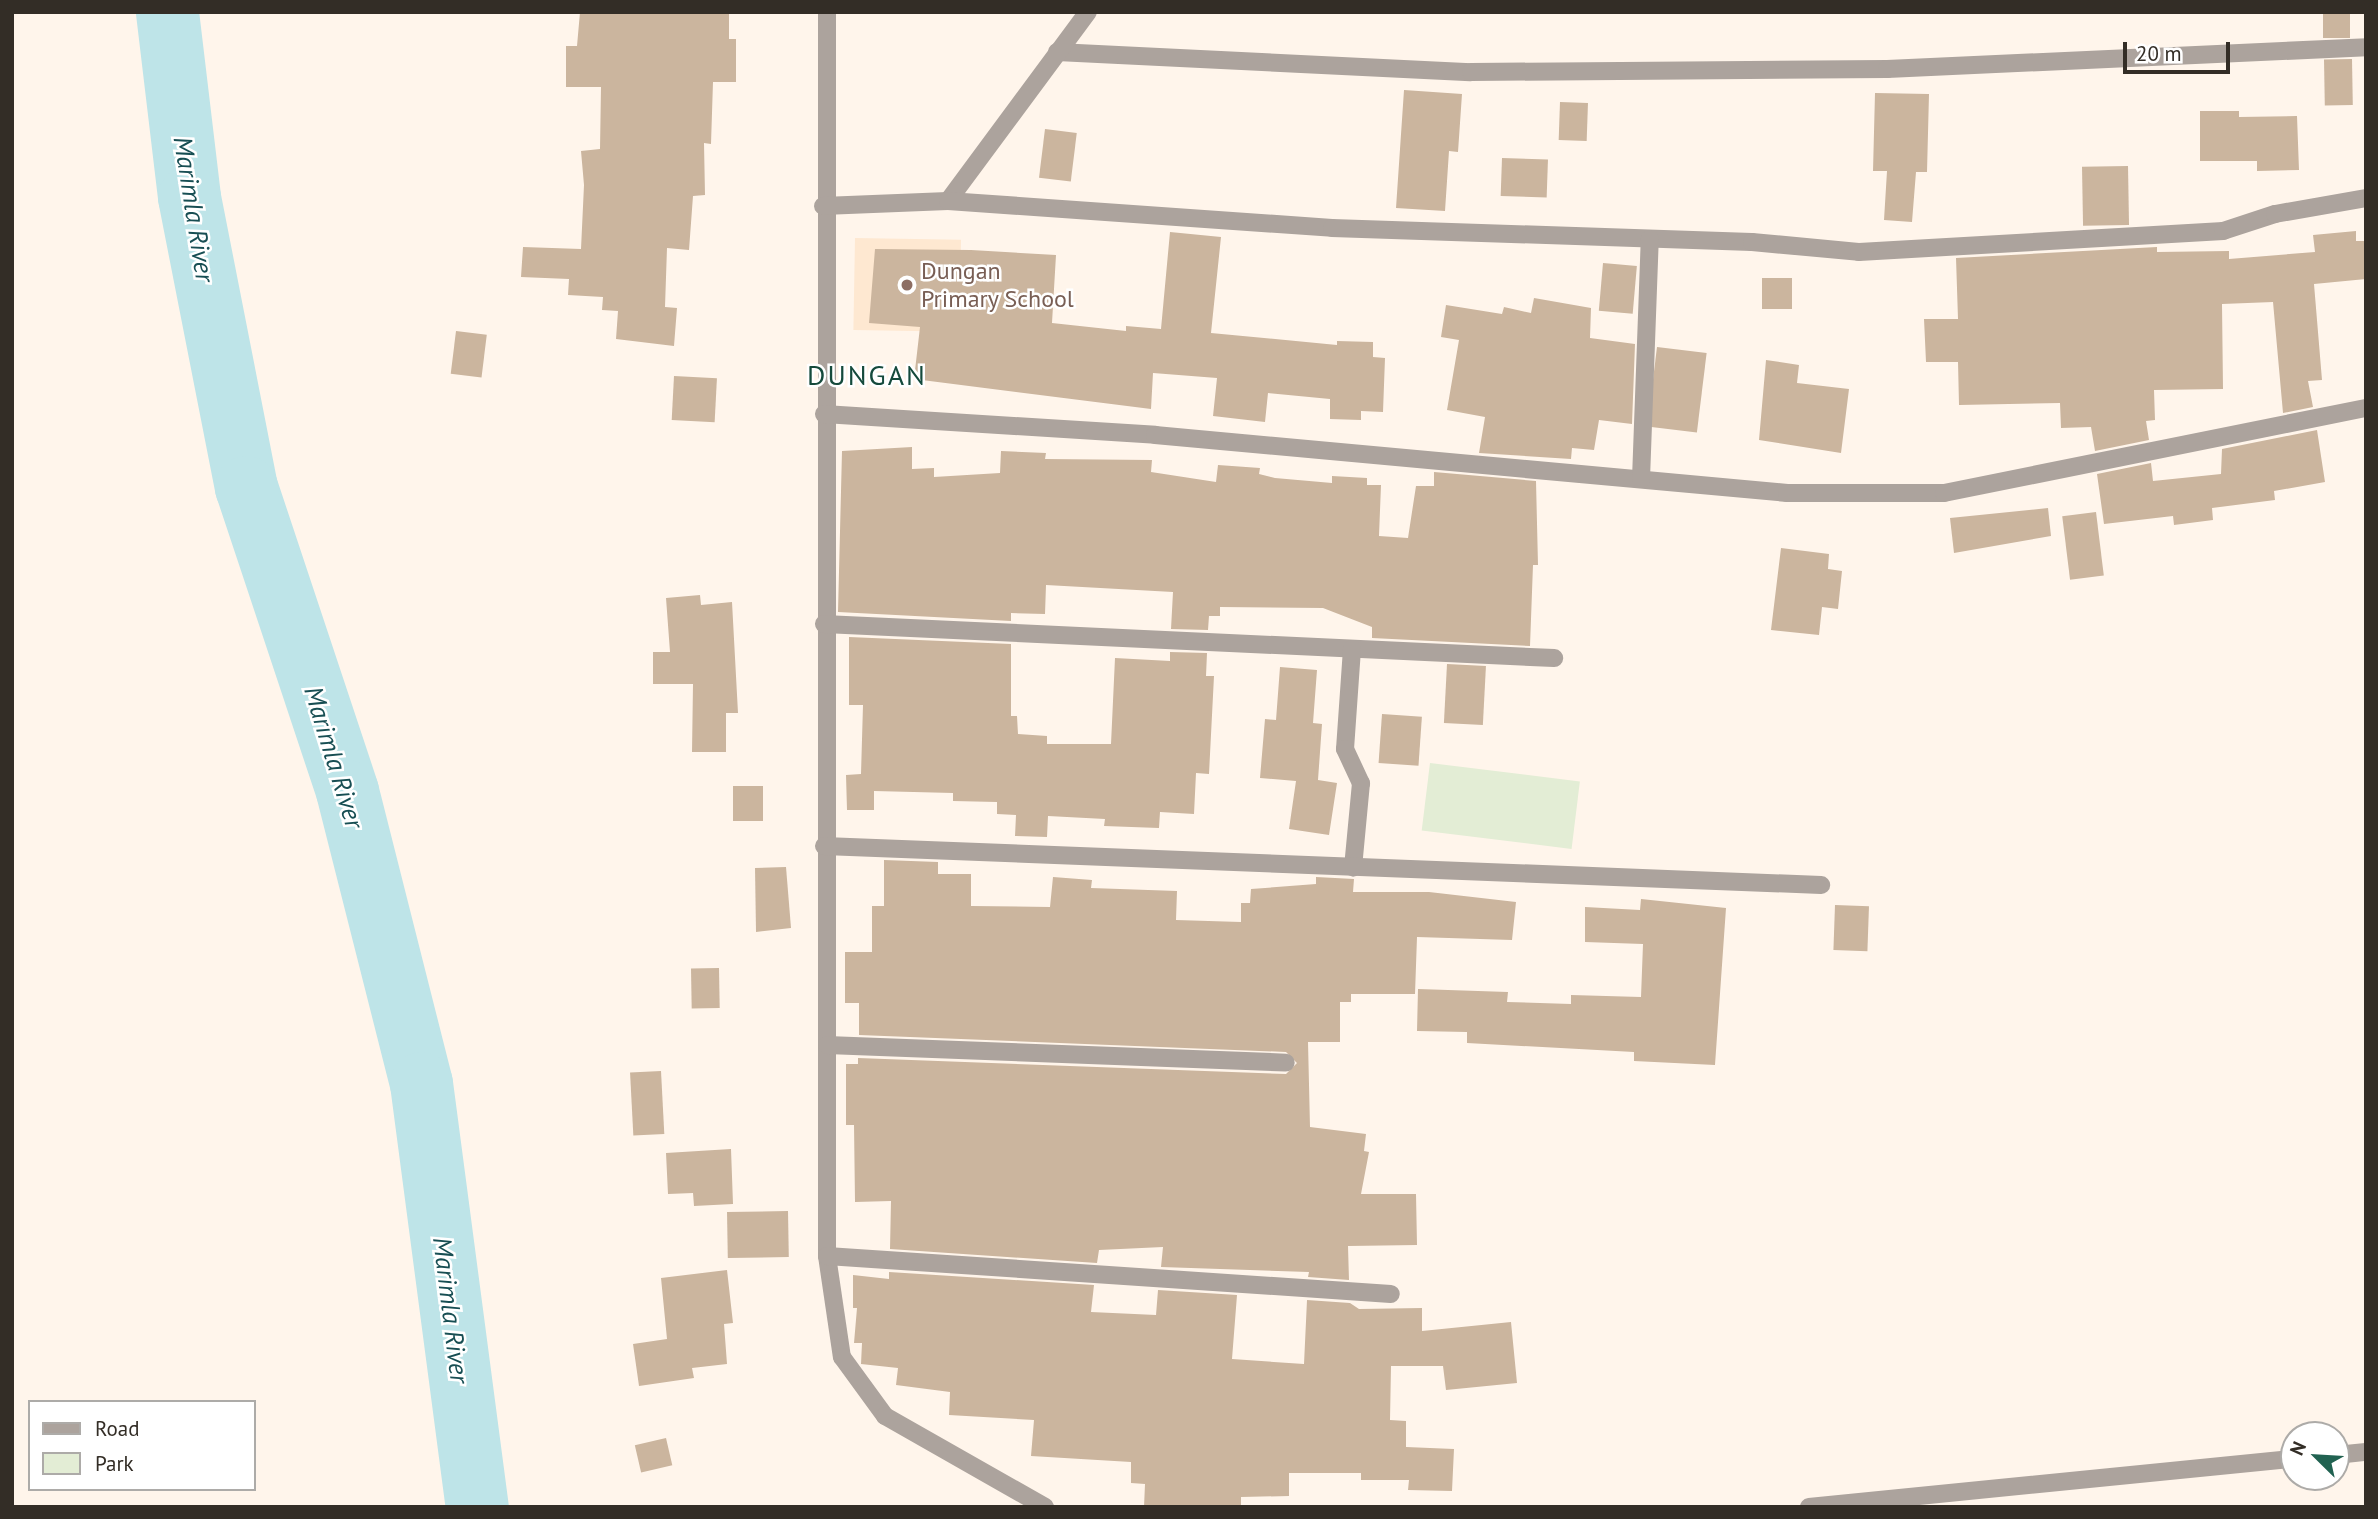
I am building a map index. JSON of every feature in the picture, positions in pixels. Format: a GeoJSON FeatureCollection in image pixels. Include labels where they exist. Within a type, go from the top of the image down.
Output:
{"type":"FeatureCollection","features":[{"type":"Feature","properties":{"kind":"street"},"geometry":{"type":"LineString","coordinates":[[827,12],[823,206],[827,1256],[842,1357],[885,1416],[1045,1507]]}},
{"type":"Feature","properties":{"kind":"street"},"geometry":{"type":"LineString","coordinates":[[948,201],[1088,12]]}},
{"type":"Feature","properties":{"kind":"street"},"geometry":{"type":"LineString","coordinates":[[1058,52],[1485,72],[1887,69],[2366,47]]}},
{"type":"Feature","properties":{"kind":"street"},"geometry":{"type":"LineString","coordinates":[[823,206],[948,201],[1332,228],[1650,239],[1859,252],[2223,231],[2276,214],[2366,198]]}},
{"type":"Feature","properties":{"kind":"street"},"geometry":{"type":"LineString","coordinates":[[1641,479],[1650,239]]}},
{"type":"Feature","properties":{"kind":"street"},"geometry":{"type":"LineString","coordinates":[[824,414],[1155,435],[1787,493],[1944,494],[2366,408]]}},
{"type":"Feature","properties":{"kind":"street"},"geometry":{"type":"LineString","coordinates":[[824,624],[1554,658]]}},
{"type":"Feature","properties":{"kind":"street"},"geometry":{"type":"LineString","coordinates":[[1352,649],[1345,749],[1361,783],[1353,867]]}},
{"type":"Feature","properties":{"kind":"street"},"geometry":{"type":"LineString","coordinates":[[824,846],[1821,885]]}},
{"type":"Feature","properties":{"kind":"street"},"geometry":{"type":"LineString","coordinates":[[827,1045],[1286,1063]]}},
{"type":"Feature","properties":{"kind":"street"},"geometry":{"type":"LineString","coordinates":[[827,1256],[1391,1294]]}},
{"type":"Feature","properties":{"kind":"street"},"geometry":{"type":"LineString","coordinates":[[1809,1507],[2280,1460]]}},
{"type":"Feature","properties":{"kind":"shaded area","name":"Dungan Primary School"},"geometry":{"type":"Polygon","coordinates":[[[855,238],[961,240],[959,332],[853,330],[855,238]]]}},
{"type":"Feature","properties":{"kind":"green space"},"geometry":{"type":"Polygon","coordinates":[[[1430,763],[1580,781],[1572,849],[1422,830],[1430,763]]]}},
{"type":"Feature","properties":{"kind":"building"},"geometry":{"type":"Polygon","coordinates":[[[580,12],[729,12],[729,39],[736,39],[736,82],[713,82],[711,144],[704,143],[705,195],[693,196],[689,250],[667,248],[665,307],[677,308],[674,346],[616,339],[618,311],[602,310],[603,297],[568,295],[569,279],[521,277],[523,247],[581,249],[584,185],[581,151],[600,149],[601,87],[566,87],[566,46],[577,46],[580,12]]]}},
{"type":"Feature","properties":{"kind":"building"},"geometry":{"type":"Polygon","coordinates":[[[2323,12],[2350,12],[2350,38],[2323,38],[2323,12]]]}},
{"type":"Feature","properties":{"kind":"building"},"geometry":{"type":"Polygon","coordinates":[[[2324,59],[2352,59],[2353,105],[2325,105],[2324,59]]]}},
{"type":"Feature","properties":{"kind":"building"},"geometry":{"type":"Polygon","coordinates":[[[1404,90],[1462,94],[1458,152],[1449,151],[1445,211],[1396,208],[1404,90]]]}},
{"type":"Feature","properties":{"kind":"building"},"geometry":{"type":"Polygon","coordinates":[[[1875,93],[1929,94],[1927,172],[1916,172],[1912,222],[1884,220],[1887,171],[1873,171],[1875,93]]]}},
{"type":"Feature","properties":{"kind":"building"},"geometry":{"type":"Polygon","coordinates":[[[1560,102],[1588,103],[1587,141],[1559,140],[1560,102]]]}},
{"type":"Feature","properties":{"kind":"building"},"geometry":{"type":"Polygon","coordinates":[[[2200,111],[2239,111],[2239,117],[2297,116],[2299,170],[2257,171],[2257,161],[2200,161],[2200,111]]]}},
{"type":"Feature","properties":{"kind":"building"},"geometry":{"type":"Polygon","coordinates":[[[1045,129],[1077,133],[1071,182],[1039,178],[1045,129]]]}},
{"type":"Feature","properties":{"kind":"building"},"geometry":{"type":"Polygon","coordinates":[[[1502,158],[1548,160],[1547,198],[1501,196],[1502,158]]]}},
{"type":"Feature","properties":{"kind":"building"},"geometry":{"type":"Polygon","coordinates":[[[2128,166],[2129,225],[2083,226],[2082,167],[2128,166]]]}},
{"type":"Feature","properties":{"kind":"building"},"geometry":{"type":"Polygon","coordinates":[[[2356,231],[2356,241],[2366,241],[2366,279],[2314,284],[2322,380],[2308,381],[2313,407],[2283,413],[2273,302],[2222,304],[2223,389],[2154,390],[2155,420],[2146,421],[2149,440],[2095,451],[2091,427],[2061,428],[2060,403],[1959,405],[1958,362],[1926,362],[1924,319],[1958,319],[1956,258],[2157,247],[2157,252],[2229,251],[2229,259],[2315,252],[2313,235],[2356,231]]]}},
{"type":"Feature","properties":{"kind":"building"},"geometry":{"type":"Polygon","coordinates":[[[1170,232],[1221,237],[1211,333],[1337,345],[1337,341],[1373,342],[1373,357],[1385,358],[1383,412],[1361,411],[1361,420],[1330,419],[1330,399],[1268,393],[1265,422],[1213,416],[1217,378],[1153,373],[1151,409],[914,379],[920,327],[869,323],[875,249],[971,250],[1056,255],[1052,323],[1126,331],[1126,326],[1161,329],[1170,232]]]}},
{"type":"Feature","properties":{"kind":"building"},"geometry":{"type":"Polygon","coordinates":[[[1603,263],[1637,266],[1633,314],[1599,311],[1603,263]]]}},
{"type":"Feature","properties":{"kind":"building"},"geometry":{"type":"Polygon","coordinates":[[[1762,278],[1792,278],[1792,309],[1762,309],[1762,278]]]}},
{"type":"Feature","properties":{"kind":"building"},"geometry":{"type":"Polygon","coordinates":[[[1534,298],[1591,308],[1590,338],[1635,344],[1632,424],[1599,420],[1594,450],[1572,448],[1571,459],[1479,453],[1485,417],[1447,410],[1459,340],[1441,337],[1446,305],[1502,314],[1504,307],[1531,313],[1534,298]]]}},
{"type":"Feature","properties":{"kind":"building"},"geometry":{"type":"Polygon","coordinates":[[[456,331],[487,335],[482,377],[451,374],[456,331]]]}},
{"type":"Feature","properties":{"kind":"building"},"geometry":{"type":"Polygon","coordinates":[[[1657,347],[1707,353],[1697,432],[1647,426],[1657,347]]]}},
{"type":"Feature","properties":{"kind":"building"},"geometry":{"type":"Polygon","coordinates":[[[1766,360],[1799,365],[1797,383],[1849,389],[1841,453],[1759,440],[1766,360]]]}},
{"type":"Feature","properties":{"kind":"building"},"geometry":{"type":"Polygon","coordinates":[[[674,376],[717,378],[715,422],[672,420],[674,376]]]}},
{"type":"Feature","properties":{"kind":"building"},"geometry":{"type":"Polygon","coordinates":[[[2317,430],[2325,482],[2274,491],[2275,500],[2212,508],[2213,520],[2174,525],[2173,516],[2104,524],[2097,474],[2151,463],[2153,481],[2221,474],[2222,449],[2317,430]]]}},
{"type":"Feature","properties":{"kind":"building"},"geometry":{"type":"Polygon","coordinates":[[[912,447],[912,469],[934,468],[934,477],[1000,473],[1001,451],[1046,453],[1045,459],[1152,460],[1151,472],[1216,482],[1218,465],[1260,468],[1259,474],[1275,478],[1332,483],[1332,476],[1367,478],[1367,485],[1381,485],[1379,536],[1408,538],[1416,486],[1434,486],[1434,472],[1536,481],[1538,565],[1533,565],[1530,646],[1372,638],[1372,627],[1323,608],[1220,607],[1220,616],[1209,616],[1208,630],[1171,629],[1173,592],[1046,585],[1045,614],[1011,613],[1011,621],[838,612],[842,451],[912,447]]]}},
{"type":"Feature","properties":{"kind":"building"},"geometry":{"type":"Polygon","coordinates":[[[2048,508],[2051,536],[1954,553],[1950,518],[2048,508]]]}},
{"type":"Feature","properties":{"kind":"building"},"geometry":{"type":"Polygon","coordinates":[[[2096,512],[2104,576],[2070,580],[2062,516],[2096,512]]]}},
{"type":"Feature","properties":{"kind":"building"},"geometry":{"type":"Polygon","coordinates":[[[1781,548],[1829,554],[1828,569],[1842,571],[1838,609],[1822,607],[1819,635],[1771,630],[1781,548]]]}},
{"type":"Feature","properties":{"kind":"building"},"geometry":{"type":"Polygon","coordinates":[[[700,595],[701,605],[732,602],[738,713],[726,713],[726,752],[692,752],[693,684],[653,684],[653,652],[670,652],[666,598],[700,595]]]}},
{"type":"Feature","properties":{"kind":"building"},"geometry":{"type":"Polygon","coordinates":[[[849,637],[1011,644],[1011,716],[1017,716],[1018,734],[1047,736],[1047,744],[1111,744],[1115,658],[1170,661],[1170,652],[1207,653],[1206,676],[1214,676],[1209,774],[1196,773],[1194,814],[1160,812],[1159,828],[1104,826],[1105,819],[1048,816],[1047,837],[1015,836],[1016,815],[997,814],[997,802],[953,801],[953,793],[874,791],[874,810],[847,810],[846,775],[861,774],[863,705],[849,705],[849,637]]]}},
{"type":"Feature","properties":{"kind":"building"},"geometry":{"type":"Polygon","coordinates":[[[1447,664],[1486,666],[1483,725],[1444,723],[1447,664]]]}},
{"type":"Feature","properties":{"kind":"building"},"geometry":{"type":"Polygon","coordinates":[[[1280,667],[1317,670],[1313,723],[1322,724],[1318,780],[1337,783],[1329,835],[1289,829],[1296,781],[1260,778],[1265,719],[1276,720],[1280,667]]]}},
{"type":"Feature","properties":{"kind":"building"},"geometry":{"type":"Polygon","coordinates":[[[1382,714],[1422,717],[1418,766],[1379,763],[1382,714]]]}},
{"type":"Feature","properties":{"kind":"building"},"geometry":{"type":"Polygon","coordinates":[[[733,786],[763,786],[763,821],[733,821],[733,786]]]}},
{"type":"Feature","properties":{"kind":"building"},"geometry":{"type":"Polygon","coordinates":[[[884,860],[938,862],[938,874],[971,874],[971,906],[1050,907],[1053,877],[1092,880],[1091,888],[1177,891],[1176,920],[1241,922],[1241,903],[1250,903],[1251,889],[1316,884],[1316,877],[1354,879],[1353,892],[1429,892],[1516,902],[1512,940],[1417,937],[1415,994],[1351,994],[1351,1002],[1340,1002],[1340,1042],[1308,1042],[1310,1127],[1366,1134],[1364,1151],[1369,1152],[1361,1194],[1416,1194],[1417,1245],[1348,1246],[1349,1280],[1308,1277],[1309,1272],[1161,1267],[1163,1247],[1099,1250],[1097,1263],[890,1249],[891,1201],[855,1202],[854,1125],[846,1125],[846,1064],[858,1064],[858,1058],[1286,1074],[1297,1063],[1286,1052],[859,1035],[859,1003],[845,1003],[845,952],[872,952],[872,906],[884,906],[884,860]]]}},
{"type":"Feature","properties":{"kind":"building"},"geometry":{"type":"Polygon","coordinates":[[[786,867],[791,928],[756,932],[755,868],[786,867]]]}},
{"type":"Feature","properties":{"kind":"building"},"geometry":{"type":"Polygon","coordinates":[[[1641,899],[1726,908],[1715,1065],[1634,1061],[1634,1052],[1467,1043],[1467,1032],[1417,1031],[1418,989],[1508,992],[1507,1002],[1571,1004],[1571,995],[1641,997],[1643,944],[1585,942],[1585,907],[1640,910],[1641,899]]]}},
{"type":"Feature","properties":{"kind":"building"},"geometry":{"type":"Polygon","coordinates":[[[1835,905],[1869,906],[1867,951],[1833,950],[1835,905]]]}},
{"type":"Feature","properties":{"kind":"building"},"geometry":{"type":"Polygon","coordinates":[[[691,968],[719,968],[720,1008],[692,1008],[691,968]]]}},
{"type":"Feature","properties":{"kind":"building"},"geometry":{"type":"Polygon","coordinates":[[[661,1071],[664,1134],[633,1136],[630,1073],[661,1071]]]}},
{"type":"Feature","properties":{"kind":"building"},"geometry":{"type":"Polygon","coordinates":[[[731,1149],[733,1204],[694,1206],[693,1193],[668,1194],[666,1153],[731,1149]]]}},
{"type":"Feature","properties":{"kind":"building"},"geometry":{"type":"Polygon","coordinates":[[[788,1211],[789,1257],[728,1258],[727,1212],[788,1211]]]}},
{"type":"Feature","properties":{"kind":"building"},"geometry":{"type":"Polygon","coordinates":[[[727,1270],[733,1323],[724,1324],[727,1364],[692,1368],[694,1378],[639,1386],[633,1344],[667,1339],[661,1278],[727,1270]]]}},
{"type":"Feature","properties":{"kind":"building"},"geometry":{"type":"Polygon","coordinates":[[[889,1272],[1094,1285],[1091,1312],[1156,1315],[1158,1290],[1237,1295],[1232,1359],[1304,1364],[1307,1300],[1350,1303],[1359,1309],[1422,1308],[1422,1331],[1511,1322],[1517,1383],[1446,1390],[1443,1366],[1391,1366],[1390,1420],[1406,1421],[1406,1447],[1454,1449],[1452,1491],[1408,1490],[1409,1480],[1361,1480],[1361,1473],[1289,1473],[1289,1496],[1241,1497],[1241,1507],[1144,1507],[1145,1484],[1131,1483],[1131,1462],[1031,1456],[1034,1420],[949,1415],[950,1392],[896,1385],[898,1368],[861,1364],[862,1343],[854,1343],[857,1308],[853,1308],[853,1275],[889,1279],[889,1272]]]}},
{"type":"Feature","properties":{"kind":"building"},"geometry":{"type":"Polygon","coordinates":[[[666,1438],[672,1465],[641,1472],[635,1445],[666,1438]]]}},
{"type":"Feature","properties":{"kind":"waterway","name":"Marimla River"},"geometry":{"type":"LineString","coordinates":[[167,12],[189,197],[246,487],[347,791],[421,1083],[477,1507]]}},
{"type":"Feature","properties":{"kind":"place","name":"Dungan Primary School"},"geometry":{"type":"Point","coordinates":[907,285]}},
{"type":"Feature","properties":{"kind":"district","name":"DUNGAN"},"geometry":{"type":"Point","coordinates":[867,375]}}]}
